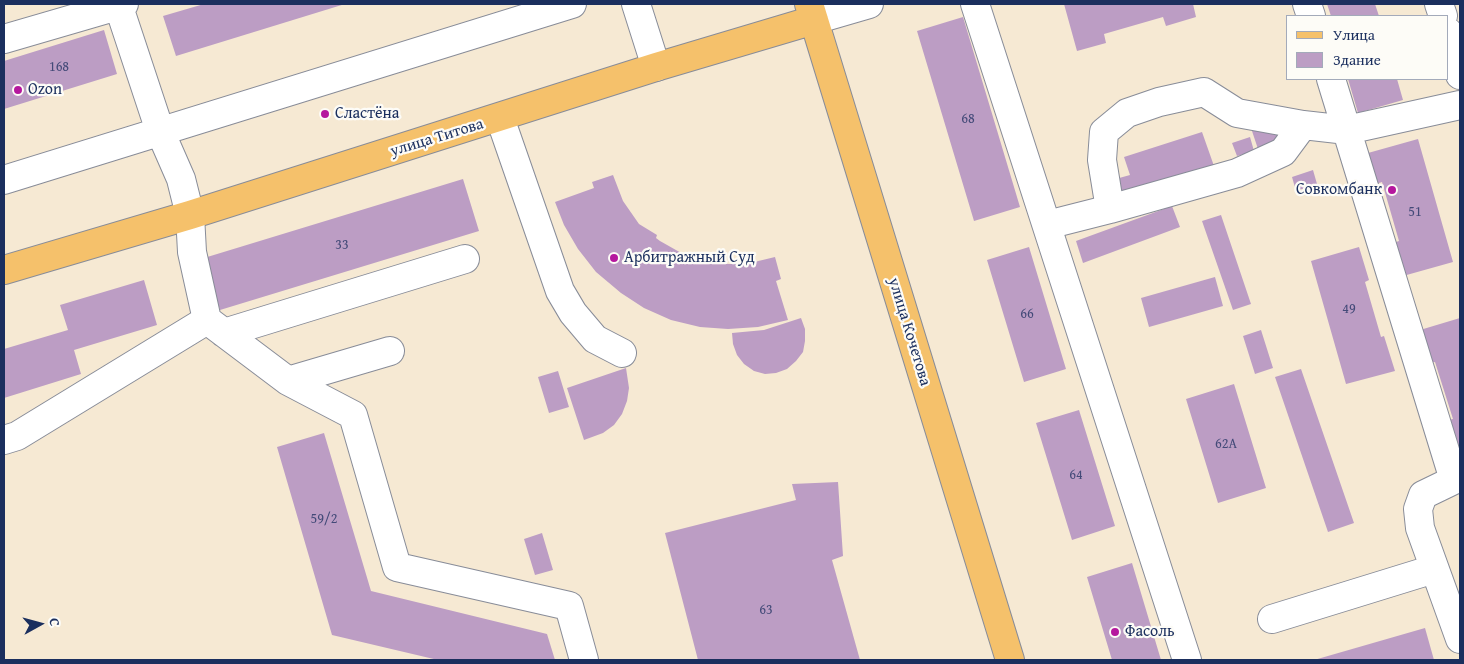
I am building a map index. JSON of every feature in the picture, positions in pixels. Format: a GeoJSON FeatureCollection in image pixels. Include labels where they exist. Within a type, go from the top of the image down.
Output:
{"type":"FeatureCollection","features":[{"type":"Feature","properties":{"kind":"main road","name":"улица Титова"},"geometry":{"type":"LineString","coordinates":[[4,270],[190,215],[500,118],[656,67],[812,12]]}},
{"type":"Feature","properties":{"kind":"main road","name":"улица Кочетова"},"geometry":{"type":"LineString","coordinates":[[812,12],[1010,660]]}},
{"type":"Feature","properties":{"kind":"street"},"geometry":{"type":"LineString","coordinates":[[4,180],[572,4]]}},
{"type":"Feature","properties":{"kind":"street"},"geometry":{"type":"LineString","coordinates":[[636,4],[656,67]]}},
{"type":"Feature","properties":{"kind":"street","name":"улица Титова"},"geometry":{"type":"LineString","coordinates":[[812,12],[869,4]]}},
{"type":"Feature","properties":{"kind":"street"},"geometry":{"type":"LineString","coordinates":[[975,4],[1186,660]]}},
{"type":"Feature","properties":{"kind":"street"},"geometry":{"type":"LineString","coordinates":[[4,39],[120,5],[160,131],[181,179],[190,215],[192,252],[216,326],[288,381],[353,415],[397,567],[569,606],[584,660]]}},
{"type":"Feature","properties":{"kind":"street"},"geometry":{"type":"LineString","coordinates":[[1449,36],[1460,75]]}},
{"type":"Feature","properties":{"kind":"street"},"geometry":{"type":"LineString","coordinates":[[1331,80],[1457,479],[1423,495],[1418,509],[1420,528],[1460,639]]}},
{"type":"Feature","properties":{"kind":"street"},"geometry":{"type":"LineString","coordinates":[[1110,209],[1102,160],[1104,132],[1127,112],[1160,102],[1204,92],[1237,113],[1303,125],[1347,130],[1460,105]]}},
{"type":"Feature","properties":{"kind":"street"},"geometry":{"type":"LineString","coordinates":[[500,118],[560,291],[573,313],[595,339],[622,353]]}},
{"type":"Feature","properties":{"kind":"street"},"geometry":{"type":"LineString","coordinates":[[1047,225],[1237,173],[1283,152],[1303,125]]}},
{"type":"Feature","properties":{"kind":"street"},"geometry":{"type":"LineString","coordinates":[[4,440],[17,436],[216,326],[465,259]]}},
{"type":"Feature","properties":{"kind":"street"},"geometry":{"type":"LineString","coordinates":[[288,381],[390,351]]}},
{"type":"Feature","properties":{"kind":"street"},"geometry":{"type":"LineString","coordinates":[[1272,619],[1434,569]]}},
{"type":"Feature","properties":{"kind":"building"},"geometry":{"type":"Polygon","coordinates":[[[204,4],[345,4],[176,56],[163,16],[204,4]]]}},
{"type":"Feature","properties":{"kind":"building"},"geometry":{"type":"Polygon","coordinates":[[[1064,4],[1193,4],[1196,17],[1166,26],[1163,17],[1104,34],[1106,43],[1077,51],[1064,4]]]}},
{"type":"Feature","properties":{"kind":"building"},"geometry":{"type":"Polygon","coordinates":[[[1327,4],[1375,4],[1379,15],[1331,15],[1327,4]]]}},
{"type":"Feature","properties":{"kind":"building"},"geometry":{"type":"Polygon","coordinates":[[[963,17],[1020,207],[974,221],[917,31],[963,17]]]}},
{"type":"Feature","properties":{"kind":"building"},"geometry":{"type":"Polygon","coordinates":[[[104,30],[117,74],[4,109],[4,61],[104,30]]]}},
{"type":"Feature","properties":{"kind":"building"},"geometry":{"type":"Polygon","coordinates":[[[1348,80],[1397,80],[1403,100],[1358,113],[1348,80]]]}},
{"type":"Feature","properties":{"kind":"building"},"geometry":{"type":"Polygon","coordinates":[[[1273,124],[1280,145],[1259,152],[1252,131],[1273,124]]]}},
{"type":"Feature","properties":{"kind":"building"},"geometry":{"type":"Polygon","coordinates":[[[1202,132],[1214,166],[1118,197],[1112,180],[1130,175],[1124,157],[1202,132]]]}},
{"type":"Feature","properties":{"kind":"building"},"geometry":{"type":"Polygon","coordinates":[[[1250,137],[1254,151],[1237,156],[1232,143],[1250,137]]]}},
{"type":"Feature","properties":{"kind":"building"},"geometry":{"type":"Polygon","coordinates":[[[1418,139],[1453,262],[1403,276],[1393,243],[1399,241],[1382,182],[1376,184],[1368,153],[1418,139]]]}},
{"type":"Feature","properties":{"kind":"building"},"geometry":{"type":"Polygon","coordinates":[[[1313,170],[1317,184],[1296,191],[1292,177],[1313,170]]]}},
{"type":"Feature","properties":{"kind":"building","name":"Арбитражный Суд"},"geometry":{"type":"Polygon","coordinates":[[[613,175],[623,201],[639,224],[657,235],[656,238],[660,241],[683,254],[706,262],[729,264],[746,264],[775,257],[781,279],[776,281],[788,320],[758,327],[728,329],[700,327],[671,320],[644,308],[621,293],[596,272],[578,249],[564,225],[555,202],[594,188],[592,182],[613,175]]]}},
{"type":"Feature","properties":{"kind":"building"},"geometry":{"type":"Polygon","coordinates":[[[463,179],[479,231],[220,310],[204,258],[463,179]]]}},
{"type":"Feature","properties":{"kind":"building"},"geometry":{"type":"Polygon","coordinates":[[[1172,206],[1180,227],[1083,263],[1076,241],[1172,206]]]}},
{"type":"Feature","properties":{"kind":"building"},"geometry":{"type":"Polygon","coordinates":[[[1221,215],[1251,304],[1233,310],[1202,221],[1221,215]]]}},
{"type":"Feature","properties":{"kind":"building"},"geometry":{"type":"Polygon","coordinates":[[[1029,247],[1066,369],[1024,382],[987,260],[1029,247]]]}},
{"type":"Feature","properties":{"kind":"building"},"geometry":{"type":"Polygon","coordinates":[[[1359,247],[1369,280],[1365,282],[1381,337],[1384,336],[1395,371],[1346,384],[1311,261],[1359,247]]]}},
{"type":"Feature","properties":{"kind":"building"},"geometry":{"type":"Polygon","coordinates":[[[1215,277],[1223,306],[1149,327],[1141,298],[1215,277]]]}},
{"type":"Feature","properties":{"kind":"building"},"geometry":{"type":"Polygon","coordinates":[[[144,280],[157,325],[74,350],[81,374],[4,398],[4,349],[68,330],[60,305],[144,280]]]}},
{"type":"Feature","properties":{"kind":"building"},"geometry":{"type":"Polygon","coordinates":[[[801,318],[805,329],[803,352],[787,369],[765,374],[754,371],[744,364],[737,355],[732,333],[764,330],[801,318]]]}},
{"type":"Feature","properties":{"kind":"building"},"geometry":{"type":"Polygon","coordinates":[[[1460,318],[1460,450],[1457,451],[1448,420],[1453,419],[1435,362],[1430,363],[1420,330],[1460,318]]]}},
{"type":"Feature","properties":{"kind":"building"},"geometry":{"type":"Polygon","coordinates":[[[1261,330],[1273,368],[1255,374],[1243,336],[1261,330]]]}},
{"type":"Feature","properties":{"kind":"building"},"geometry":{"type":"Polygon","coordinates":[[[626,368],[629,388],[622,414],[614,425],[603,433],[584,440],[567,388],[626,368]]]}},
{"type":"Feature","properties":{"kind":"building"},"geometry":{"type":"Polygon","coordinates":[[[1301,369],[1354,523],[1328,532],[1275,377],[1301,369]]]}},
{"type":"Feature","properties":{"kind":"building"},"geometry":{"type":"Polygon","coordinates":[[[558,371],[569,407],[549,413],[538,377],[558,371]]]}},
{"type":"Feature","properties":{"kind":"building"},"geometry":{"type":"Polygon","coordinates":[[[1234,384],[1266,488],[1218,503],[1186,399],[1234,384]]]}},
{"type":"Feature","properties":{"kind":"building"},"geometry":{"type":"Polygon","coordinates":[[[1079,410],[1115,526],[1072,540],[1036,423],[1079,410]]]}},
{"type":"Feature","properties":{"kind":"building"},"geometry":{"type":"Polygon","coordinates":[[[324,433],[371,591],[547,634],[555,660],[438,660],[332,635],[277,447],[324,433]]]}},
{"type":"Feature","properties":{"kind":"building"},"geometry":{"type":"Polygon","coordinates":[[[838,482],[843,556],[832,560],[860,660],[698,660],[665,533],[796,500],[792,484],[838,482]]]}},
{"type":"Feature","properties":{"kind":"building"},"geometry":{"type":"Polygon","coordinates":[[[542,533],[553,570],[535,575],[524,539],[542,533]]]}},
{"type":"Feature","properties":{"kind":"building"},"geometry":{"type":"Polygon","coordinates":[[[1132,563],[1161,660],[1112,660],[1087,577],[1132,563]]]}},
{"type":"Feature","properties":{"kind":"building"},"geometry":{"type":"Polygon","coordinates":[[[1425,628],[1434,660],[1314,660],[1425,628]]]}},
{"type":"Feature","properties":{"kind":"place","name":"Ozon"},"geometry":{"type":"Point","coordinates":[18,90]}},
{"type":"Feature","properties":{"kind":"place","name":"Сластёна"},"geometry":{"type":"Point","coordinates":[325,114]}},
{"type":"Feature","properties":{"kind":"place","name":"Совкомбанк"},"geometry":{"type":"Point","coordinates":[1392,190]}},
{"type":"Feature","properties":{"kind":"place","name":"Арбитражный Суд"},"geometry":{"type":"Point","coordinates":[614,258]}},
{"type":"Feature","properties":{"kind":"place","name":"Фасоль"},"geometry":{"type":"Point","coordinates":[1115,632]}}]}
